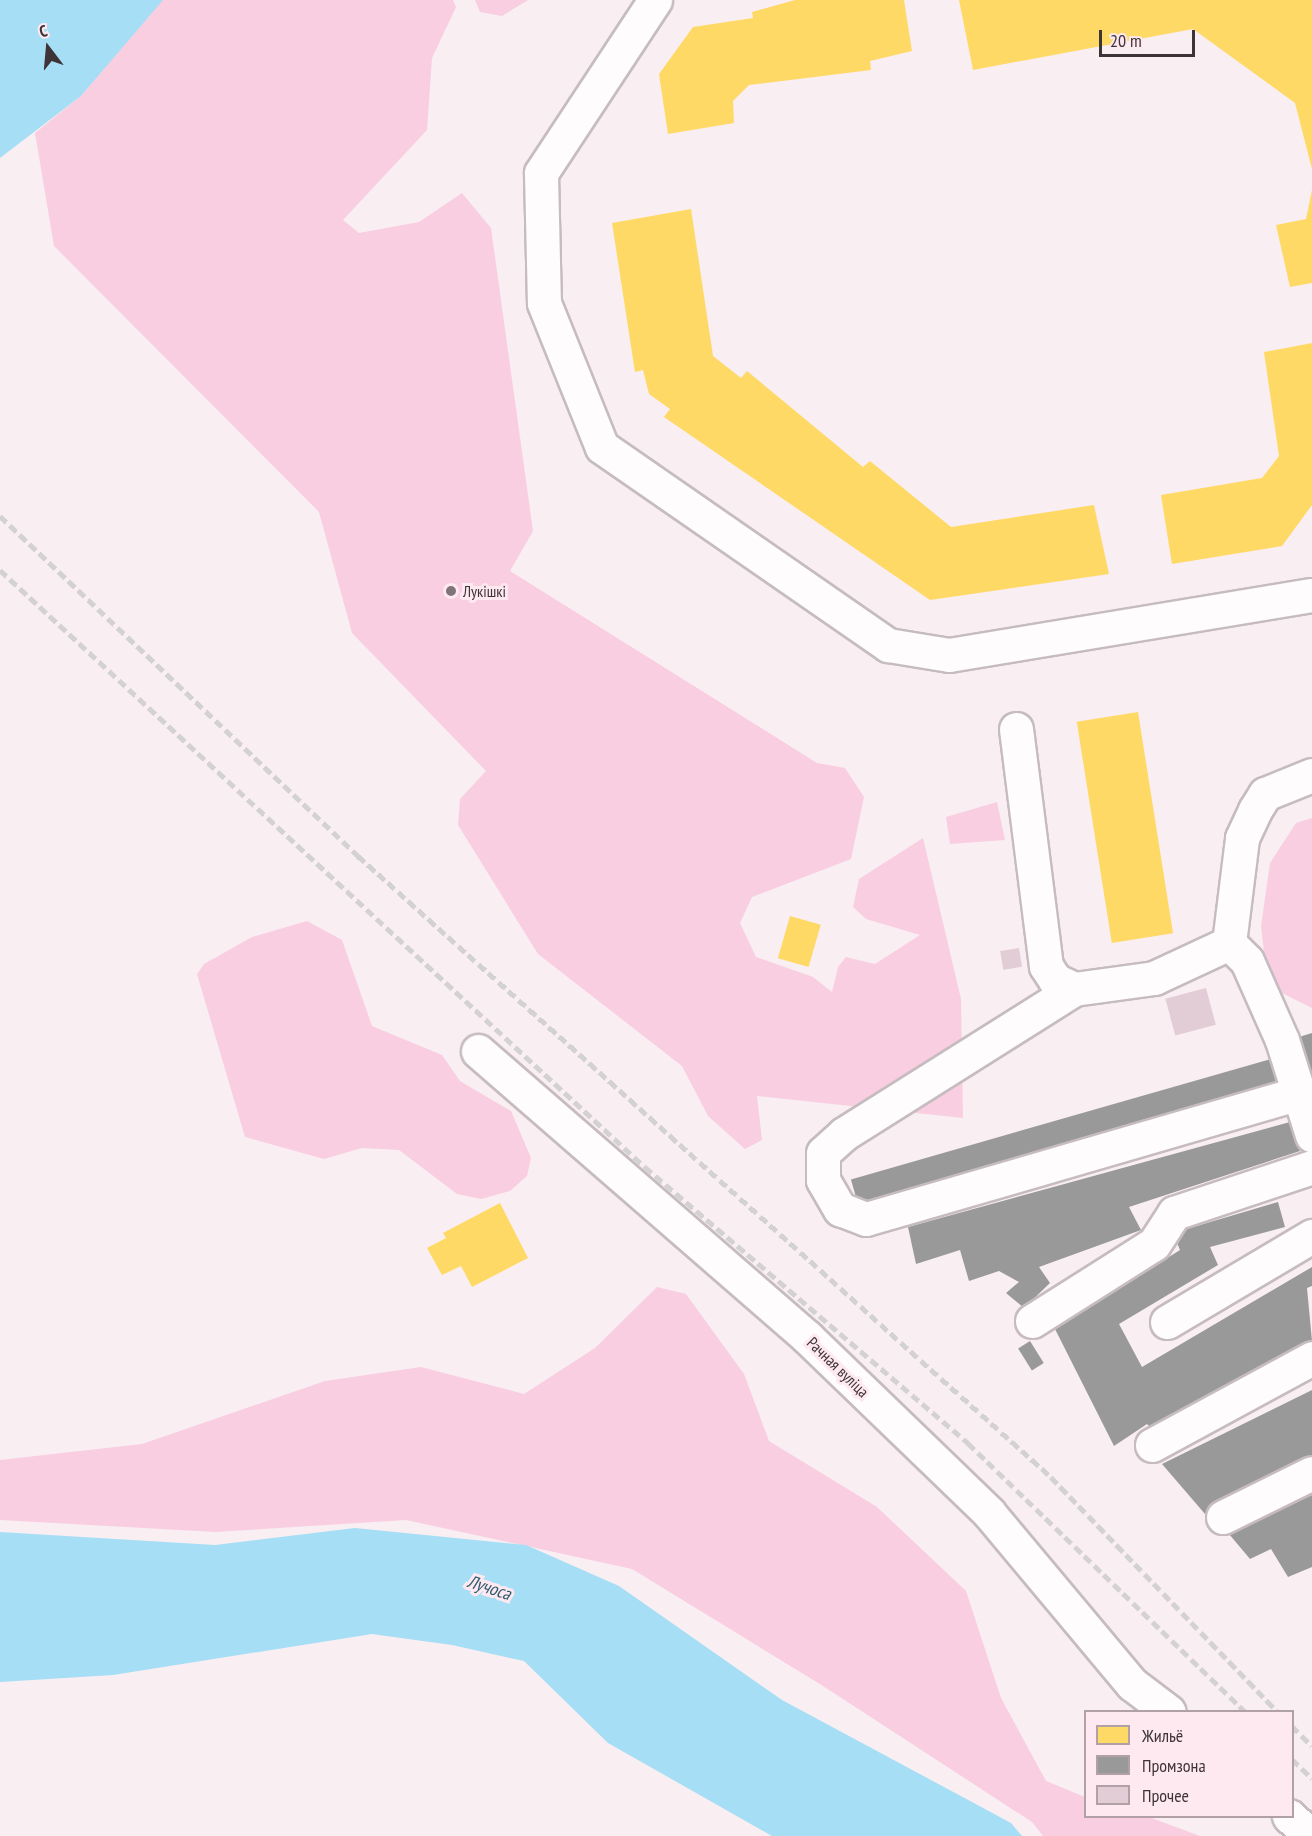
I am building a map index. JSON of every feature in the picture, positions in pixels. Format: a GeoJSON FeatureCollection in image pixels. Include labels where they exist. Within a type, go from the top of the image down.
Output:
{"type":"FeatureCollection","features":[{"type":"Feature","properties":{"kind":"street"},"geometry":{"type":"LineString","coordinates":[[655,0],[541,173],[544,303],[602,447],[888,645],[949,655],[1312,595]]}},
{"type":"Feature","properties":{"kind":"street"},"geometry":{"type":"LineString","coordinates":[[1016,729],[1046,966],[1055,980],[1074,989]]}},
{"type":"Feature","properties":{"kind":"street"},"geometry":{"type":"LineString","coordinates":[[1229,943],[1242,838],[1255,810],[1265,794],[1312,775]]}},
{"type":"Feature","properties":{"kind":"street"},"geometry":{"type":"LineString","coordinates":[[1229,943],[1154,978],[1074,989],[844,1134],[823,1153],[823,1180],[840,1209],[866,1219],[1299,1093]]}},
{"type":"Feature","properties":{"kind":"street"},"geometry":{"type":"LineString","coordinates":[[1229,943],[1247,961],[1299,1093],[1312,1135]]}},
{"type":"Feature","properties":{"kind":"street","name":"Рачная вуліца"},"geometry":{"type":"LineString","coordinates":[[478,1051],[807,1337],[989,1513],[1132,1684],[1166,1710]]}},
{"type":"Feature","properties":{"kind":"street"},"geometry":{"type":"LineString","coordinates":[[1032,1321],[1154,1245],[1174,1212],[1312,1167]]}},
{"type":"Feature","properties":{"kind":"street"},"geometry":{"type":"LineString","coordinates":[[1167,1322],[1312,1236]]}},
{"type":"Feature","properties":{"kind":"street"},"geometry":{"type":"LineString","coordinates":[[1152,1444],[1312,1358]]}},
{"type":"Feature","properties":{"kind":"street"},"geometry":{"type":"LineString","coordinates":[[1223,1517],[1312,1473]]}},
{"type":"Feature","properties":{"kind":"street"},"geometry":{"type":"LineString","coordinates":[[1292,1818],[1311,1836]]}},
{"type":"Feature","properties":{"kind":"shaded area"},"geometry":{"type":"Polygon","coordinates":[[[162,0],[453,0],[456,7],[432,58],[427,130],[343,220],[359,233],[419,222],[462,193],[491,228],[533,531],[510,571],[817,763],[845,768],[864,797],[851,859],[752,897],[740,923],[756,957],[813,977],[832,992],[838,967],[846,957],[875,964],[920,935],[866,919],[853,907],[859,879],[923,838],[961,999],[963,1118],[757,1096],[762,1140],[745,1149],[708,1116],[682,1066],[538,954],[458,825],[460,799],[486,771],[352,633],[319,512],[54,246],[35,133],[81,96],[162,0]]]}},
{"type":"Feature","properties":{"kind":"shaded area"},"geometry":{"type":"Polygon","coordinates":[[[475,0],[528,0],[502,16],[480,12],[475,0]]]}},
{"type":"Feature","properties":{"kind":"shaded area"},"geometry":{"type":"Polygon","coordinates":[[[997,802],[1005,840],[950,844],[946,817],[997,802]]]}},
{"type":"Feature","properties":{"kind":"shaded area"},"geometry":{"type":"Polygon","coordinates":[[[1312,818],[1312,1008],[1268,986],[1261,926],[1270,863],[1296,823],[1312,818]]]}},
{"type":"Feature","properties":{"kind":"shaded area"},"geometry":{"type":"Polygon","coordinates":[[[307,921],[342,940],[372,1026],[442,1055],[460,1081],[511,1111],[531,1158],[527,1176],[510,1191],[481,1199],[457,1194],[399,1150],[362,1148],[324,1159],[245,1137],[197,974],[204,964],[252,937],[307,921]]]}},
{"type":"Feature","properties":{"kind":"shaded area"},"geometry":{"type":"Polygon","coordinates":[[[657,1287],[686,1294],[744,1374],[769,1441],[877,1507],[966,1591],[1001,1698],[1046,1781],[1084,1797],[1084,1818],[1152,1818],[1200,1836],[1043,1836],[1032,1822],[823,1686],[632,1569],[406,1520],[215,1532],[0,1520],[0,1460],[142,1444],[325,1381],[421,1367],[524,1394],[595,1348],[657,1287]]]}},
{"type":"Feature","properties":{"kind":"water"},"geometry":{"type":"Polygon","coordinates":[[[0,0],[163,0],[81,96],[0,158],[0,0]]]}},
{"type":"Feature","properties":{"kind":"water","name":"Лучоса"},"geometry":{"type":"Polygon","coordinates":[[[355,1528],[526,1545],[619,1586],[782,1700],[1011,1823],[1022,1836],[772,1836],[608,1743],[524,1661],[452,1645],[372,1634],[113,1675],[0,1682],[0,1532],[215,1545],[355,1528]]]}},
{"type":"Feature","properties":{"kind":"building: Жильё"},"geometry":{"type":"Polygon","coordinates":[[[795,0],[904,0],[912,51],[870,61],[871,70],[749,85],[733,101],[734,123],[668,134],[659,74],[693,27],[753,18],[752,12],[795,0]]]}},
{"type":"Feature","properties":{"kind":"building: Жильё"},"geometry":{"type":"Polygon","coordinates":[[[959,0],[1312,0],[1312,169],[1295,103],[1193,29],[973,70],[959,0]]]}},
{"type":"Feature","properties":{"kind":"building: Жильё"},"geometry":{"type":"Polygon","coordinates":[[[1312,190],[1312,283],[1290,287],[1276,225],[1306,219],[1312,190]]]}},
{"type":"Feature","properties":{"kind":"building: Жильё"},"geometry":{"type":"Polygon","coordinates":[[[691,209],[713,356],[741,378],[747,371],[863,467],[870,461],[951,527],[1094,505],[1109,574],[930,600],[664,417],[670,409],[649,394],[643,370],[635,372],[612,223],[691,209]]]}},
{"type":"Feature","properties":{"kind":"building: Жильё"},"geometry":{"type":"Polygon","coordinates":[[[1312,343],[1312,505],[1282,546],[1172,564],[1161,495],[1262,478],[1279,456],[1264,352],[1312,343]]]}},
{"type":"Feature","properties":{"kind":"building: Жильё"},"geometry":{"type":"Polygon","coordinates":[[[1138,712],[1173,933],[1112,943],[1077,722],[1138,712]]]}},
{"type":"Feature","properties":{"kind":"building: Жильё"},"geometry":{"type":"Polygon","coordinates":[[[790,916],[821,925],[809,967],[778,958],[790,916]]]}},
{"type":"Feature","properties":{"kind":"building: Жильё"},"geometry":{"type":"Polygon","coordinates":[[[500,1203],[528,1258],[472,1287],[461,1266],[442,1275],[427,1248],[446,1238],[443,1233],[500,1203]]]}},
{"type":"Feature","properties":{"kind":"building: Промзона"},"geometry":{"type":"Polygon","coordinates":[[[1312,1033],[1312,1080],[1311,1080],[1299,1037],[1312,1033]]]}},
{"type":"Feature","properties":{"kind":"building: Промзона"},"geometry":{"type":"Polygon","coordinates":[[[1271,1059],[1281,1093],[861,1213],[851,1179],[1271,1059]]]}},
{"type":"Feature","properties":{"kind":"building: Промзона"},"geometry":{"type":"Polygon","coordinates":[[[1290,1122],[1300,1151],[1129,1207],[1141,1230],[1039,1267],[1050,1283],[1024,1308],[1006,1293],[1019,1282],[999,1271],[969,1281],[960,1250],[916,1264],[908,1227],[1290,1122]]]}},
{"type":"Feature","properties":{"kind":"building: Промзона"},"geometry":{"type":"Polygon","coordinates":[[[1278,1202],[1285,1227],[1210,1247],[1218,1265],[1119,1324],[1142,1367],[1312,1267],[1312,1286],[1307,1288],[1312,1341],[1156,1433],[1147,1424],[1114,1446],[1055,1329],[1180,1250],[1173,1233],[1278,1202]]]}},
{"type":"Feature","properties":{"kind":"building: Промзона"},"geometry":{"type":"Polygon","coordinates":[[[1030,1341],[1044,1363],[1032,1370],[1018,1348],[1030,1341]]]}},
{"type":"Feature","properties":{"kind":"building: Промзона"},"geometry":{"type":"Polygon","coordinates":[[[1312,1390],[1312,1457],[1205,1514],[1162,1464],[1312,1390]]]}},
{"type":"Feature","properties":{"kind":"building: Промзона"},"geometry":{"type":"Polygon","coordinates":[[[1312,1495],[1312,1567],[1288,1577],[1271,1549],[1250,1559],[1229,1534],[1312,1495]]]}},
{"type":"Feature","properties":{"kind":"building: Прочее"},"geometry":{"type":"Polygon","coordinates":[[[1019,948],[1022,967],[1003,970],[1000,951],[1019,948]]]}},
{"type":"Feature","properties":{"kind":"building: Прочее"},"geometry":{"type":"Polygon","coordinates":[[[1206,988],[1216,1025],[1175,1036],[1165,999],[1206,988]]]}},
{"type":"Feature","properties":{"kind":"railway"},"geometry":{"type":"LineString","coordinates":[[0,516],[358,856],[1051,1477],[1276,1710]]}},
{"type":"Feature","properties":{"kind":"railway"},"geometry":{"type":"LineString","coordinates":[[0,570],[645,1167],[968,1443],[1244,1710]]}},
{"type":"Feature","properties":{"kind":"railway"},"geometry":{"type":"LineString","coordinates":[[1294,1728],[1312,1746]]}},
{"type":"Feature","properties":{"kind":"railway"},"geometry":{"type":"LineString","coordinates":[[1294,1761],[1312,1778]]}},
{"type":"Feature","properties":{"kind":"place","name":"Лукішкі"},"geometry":{"type":"Point","coordinates":[451,591]}}]}
